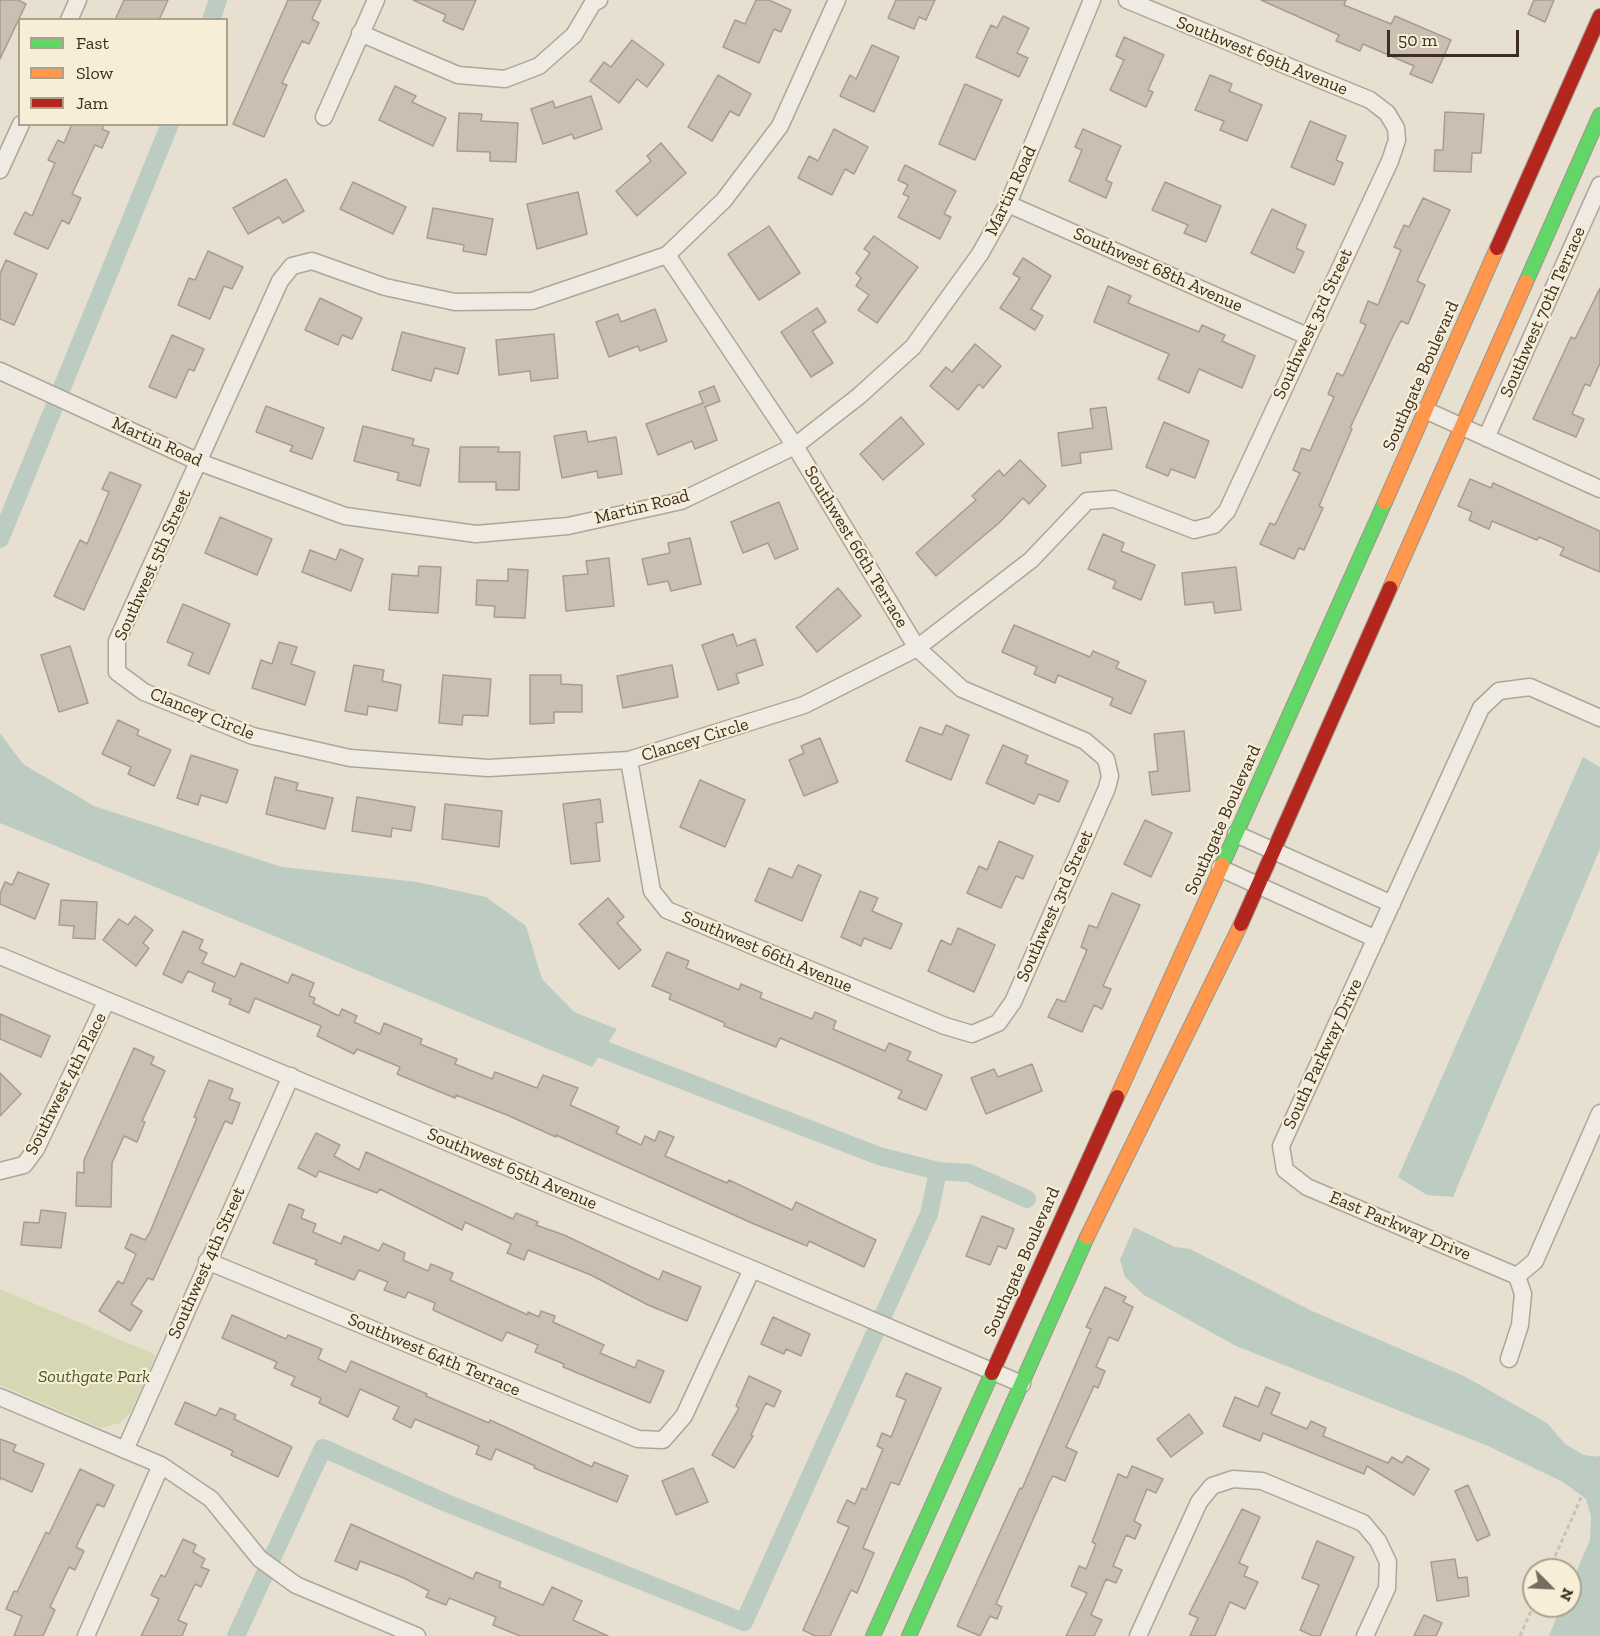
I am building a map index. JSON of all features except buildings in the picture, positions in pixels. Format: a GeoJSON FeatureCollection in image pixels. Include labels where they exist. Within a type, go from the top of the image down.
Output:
{"type":"FeatureCollection","features":[{"type":"Feature","properties":{"kind":"main road","name":"Southgate Boulevard"},"geometry":{"type":"LineString","coordinates":[[873,1636],[1236,834],[1600,16]]}},
{"type":"Feature","properties":{"kind":"main road"},"geometry":{"type":"LineString","coordinates":[[909,1636],[1092,1226],[1206,999],[1259,884],[1600,115]]}},
{"type":"Feature","properties":{"kind":"street"},"geometry":{"type":"LineString","coordinates":[[70,18],[78,0]]}},
{"type":"Feature","properties":{"kind":"street"},"geometry":{"type":"LineString","coordinates":[[324,117],[375,0]]}},
{"type":"Feature","properties":{"kind":"street"},"geometry":{"type":"LineString","coordinates":[[360,33],[458,75],[505,79],[539,66],[574,35],[593,3],[599,0]]}},
{"type":"Feature","properties":{"kind":"street"},"geometry":{"type":"LineString","coordinates":[[667,255],[724,200],[780,126],[837,0]]}},
{"type":"Feature","properties":{"kind":"street","name":"Martin Road"},"geometry":{"type":"LineString","coordinates":[[0,371],[199,462],[345,516],[476,534],[568,526],[681,501],[795,446],[859,396],[913,347],[980,254],[1008,204],[1092,0]]}},
{"type":"Feature","properties":{"kind":"street","name":"Southwest 69th Avenue"},"geometry":{"type":"LineString","coordinates":[[1127,0],[1370,100],[1382,107],[1393,119]]}},
{"type":"Feature","properties":{"kind":"street","name":"Southwest 3rd Street"},"geometry":{"type":"LineString","coordinates":[[1214,525],[1227,511],[1390,161],[1397,140],[1393,119]]}},
{"type":"Feature","properties":{"kind":"street"},"geometry":{"type":"LineString","coordinates":[[0,170],[20,126]]}},
{"type":"Feature","properties":{"kind":"street","name":"Southwest 70th Terrace"},"geometry":{"type":"LineString","coordinates":[[1486,438],[1600,185]]}},
{"type":"Feature","properties":{"kind":"street","name":"Southwest 68th Avenue"},"geometry":{"type":"LineString","coordinates":[[1008,204],[1307,336]]}},
{"type":"Feature","properties":{"kind":"street","name":"Southwest 5th Street"},"geometry":{"type":"LineString","coordinates":[[117,672],[117,641],[280,281],[292,266],[312,261],[385,287],[455,302],[532,301],[667,255]]}},
{"type":"Feature","properties":{"kind":"street","name":"Southwest 66th Terrace"},"geometry":{"type":"LineString","coordinates":[[667,255],[795,446],[917,648],[962,689],[1085,741],[1100,752],[1109,766]]}},
{"type":"Feature","properties":{"kind":"street"},"geometry":{"type":"LineString","coordinates":[[1425,410],[1600,489]]}},
{"type":"Feature","properties":{"kind":"street","name":"Clancey Circle"},"geometry":{"type":"LineString","coordinates":[[117,672],[144,692],[253,736],[350,758],[488,768],[629,760],[804,705],[917,648],[1031,560],[1087,501],[1114,500],[1194,530],[1214,525]]}},
{"type":"Feature","properties":{"kind":"street","name":"South Parkway Drive"},"geometry":{"type":"LineString","coordinates":[[1285,1170],[1281,1146],[1481,708],[1499,691],[1530,687],[1600,718]]}},
{"type":"Feature","properties":{"kind":"street","name":"Southwest 66th Avenue"},"geometry":{"type":"LineString","coordinates":[[629,760],[652,891],[667,910],[963,1033],[981,1032]]}},
{"type":"Feature","properties":{"kind":"street","name":"Southwest 3rd Street"},"geometry":{"type":"LineString","coordinates":[[981,1032],[998,1023],[1013,1002],[1107,788],[1109,766]]}},
{"type":"Feature","properties":{"kind":"street"},"geometry":{"type":"LineString","coordinates":[[1236,834],[1274,849],[1392,904]]}},
{"type":"Feature","properties":{"kind":"street"},"geometry":{"type":"LineString","coordinates":[[1220,868],[1376,939]]}},
{"type":"Feature","properties":{"kind":"street","name":"Southwest 65th Avenue"},"geometry":{"type":"LineString","coordinates":[[0,956],[872,1319],[1022,1384]]}},
{"type":"Feature","properties":{"kind":"street","name":"Southwest 4th Place"},"geometry":{"type":"LineString","coordinates":[[0,1171],[24,1165],[36,1149],[106,1002]]}},
{"type":"Feature","properties":{"kind":"street","name":"Southwest 4th Street"},"geometry":{"type":"LineString","coordinates":[[125,1450],[291,1076]]}},
{"type":"Feature","properties":{"kind":"street"},"geometry":{"type":"LineString","coordinates":[[1509,1359],[1520,1325],[1523,1294],[1517,1276],[1535,1261],[1600,1113]]}},
{"type":"Feature","properties":{"kind":"street","name":"East Parkway Drive"},"geometry":{"type":"LineString","coordinates":[[1285,1170],[1308,1187],[1517,1276]]}},
{"type":"Feature","properties":{"kind":"street","name":"Southwest 64th Terrace"},"geometry":{"type":"LineString","coordinates":[[207,1261],[638,1439],[663,1440],[684,1416],[752,1269]]}},
{"type":"Feature","properties":{"kind":"street"},"geometry":{"type":"LineString","coordinates":[[0,1398],[161,1465],[211,1499],[260,1559],[296,1585],[393,1631],[417,1636]]}},
{"type":"Feature","properties":{"kind":"street"},"geometry":{"type":"LineString","coordinates":[[86,1636],[161,1465]]}},
{"type":"Feature","properties":{"kind":"street"},"geometry":{"type":"LineString","coordinates":[[1138,1636],[1199,1502],[1212,1486],[1233,1479],[1262,1481],[1363,1523],[1378,1541],[1388,1563],[1387,1588],[1365,1636]]}},
{"type":"Feature","properties":{"kind":"path"},"geometry":{"type":"LineString","coordinates":[[1554,1558],[1600,1455]]}},
{"type":"Feature","properties":{"kind":"path"},"geometry":{"type":"LineString","coordinates":[[1520,1636],[1528,1618]]}},
{"type":"Feature","properties":{"kind":"green space","name":"Southgate Park"},"geometry":{"type":"Polygon","coordinates":[[[0,1289],[156,1355],[131,1412],[120,1423],[101,1428],[0,1385],[0,1289]]]}},
{"type":"Feature","properties":{"kind":"shaded area"},"geometry":{"type":"Polygon","coordinates":[[[0,733],[23,764],[94,806],[282,867],[417,882],[486,897],[526,926],[542,979],[574,1012],[617,1029],[592,1067],[0,823],[0,733]]]}},
{"type":"Feature","properties":{"kind":"shaded area"},"geometry":{"type":"Polygon","coordinates":[[[1583,757],[1600,767],[1600,849],[1453,1197],[1427,1195],[1398,1177],[1583,757]]]}},
{"type":"Feature","properties":{"kind":"shaded area"},"geometry":{"type":"Polygon","coordinates":[[[1134,1227],[1175,1247],[1190,1249],[1312,1311],[1464,1376],[1547,1423],[1565,1444],[1584,1455],[1600,1457],[1600,1636],[1549,1636],[1556,1618],[1582,1618],[1582,1558],[1590,1540],[1591,1517],[1586,1499],[1563,1482],[1488,1446],[1236,1346],[1144,1295],[1125,1277],[1120,1260],[1134,1227]]]}},
{"type":"Feature","properties":{"kind":"waterway"},"geometry":{"type":"LineString","coordinates":[[212,18],[218,0]]}},
{"type":"Feature","properties":{"kind":"waterway"},"geometry":{"type":"LineString","coordinates":[[0,539],[169,126]]}},
{"type":"Feature","properties":{"kind":"waterway"},"geometry":{"type":"LineString","coordinates":[[581,1041],[879,1156],[938,1171],[969,1173],[1027,1199]]}},
{"type":"Feature","properties":{"kind":"waterway"},"geometry":{"type":"LineString","coordinates":[[236,1636],[323,1448],[444,1502],[744,1622],[929,1214],[938,1171]]}},
{"type":"Feature","properties":{"kind":"traffic: fast"},"geometry":{"type":"LineString","coordinates":[[1526,282],[1600,115]]}},
{"type":"Feature","properties":{"kind":"traffic: fast"},"geometry":{"type":"LineString","coordinates":[[1222,865],[1385,502]]}},
{"type":"Feature","properties":{"kind":"traffic: fast"},"geometry":{"type":"LineString","coordinates":[[909,1636],[1087,1237]]}},
{"type":"Feature","properties":{"kind":"traffic: fast"},"geometry":{"type":"LineString","coordinates":[[873,1636],[992,1373]]}},
{"type":"Feature","properties":{"kind":"traffic: slow"},"geometry":{"type":"LineString","coordinates":[[1385,502],[1497,248]]}},
{"type":"Feature","properties":{"kind":"traffic: slow"},"geometry":{"type":"LineString","coordinates":[[1390,588],[1526,282]]}},
{"type":"Feature","properties":{"kind":"traffic: slow"},"geometry":{"type":"LineString","coordinates":[[1117,1097],[1222,865]]}},
{"type":"Feature","properties":{"kind":"traffic: slow"},"geometry":{"type":"LineString","coordinates":[[1087,1237],[1241,924]]}},
{"type":"Feature","properties":{"kind":"traffic: jam"},"geometry":{"type":"LineString","coordinates":[[1497,248],[1600,16]]}},
{"type":"Feature","properties":{"kind":"traffic: jam"},"geometry":{"type":"LineString","coordinates":[[1241,924],[1390,588]]}},
{"type":"Feature","properties":{"kind":"traffic: jam"},"geometry":{"type":"LineString","coordinates":[[992,1373],[1117,1097]]}}]}
